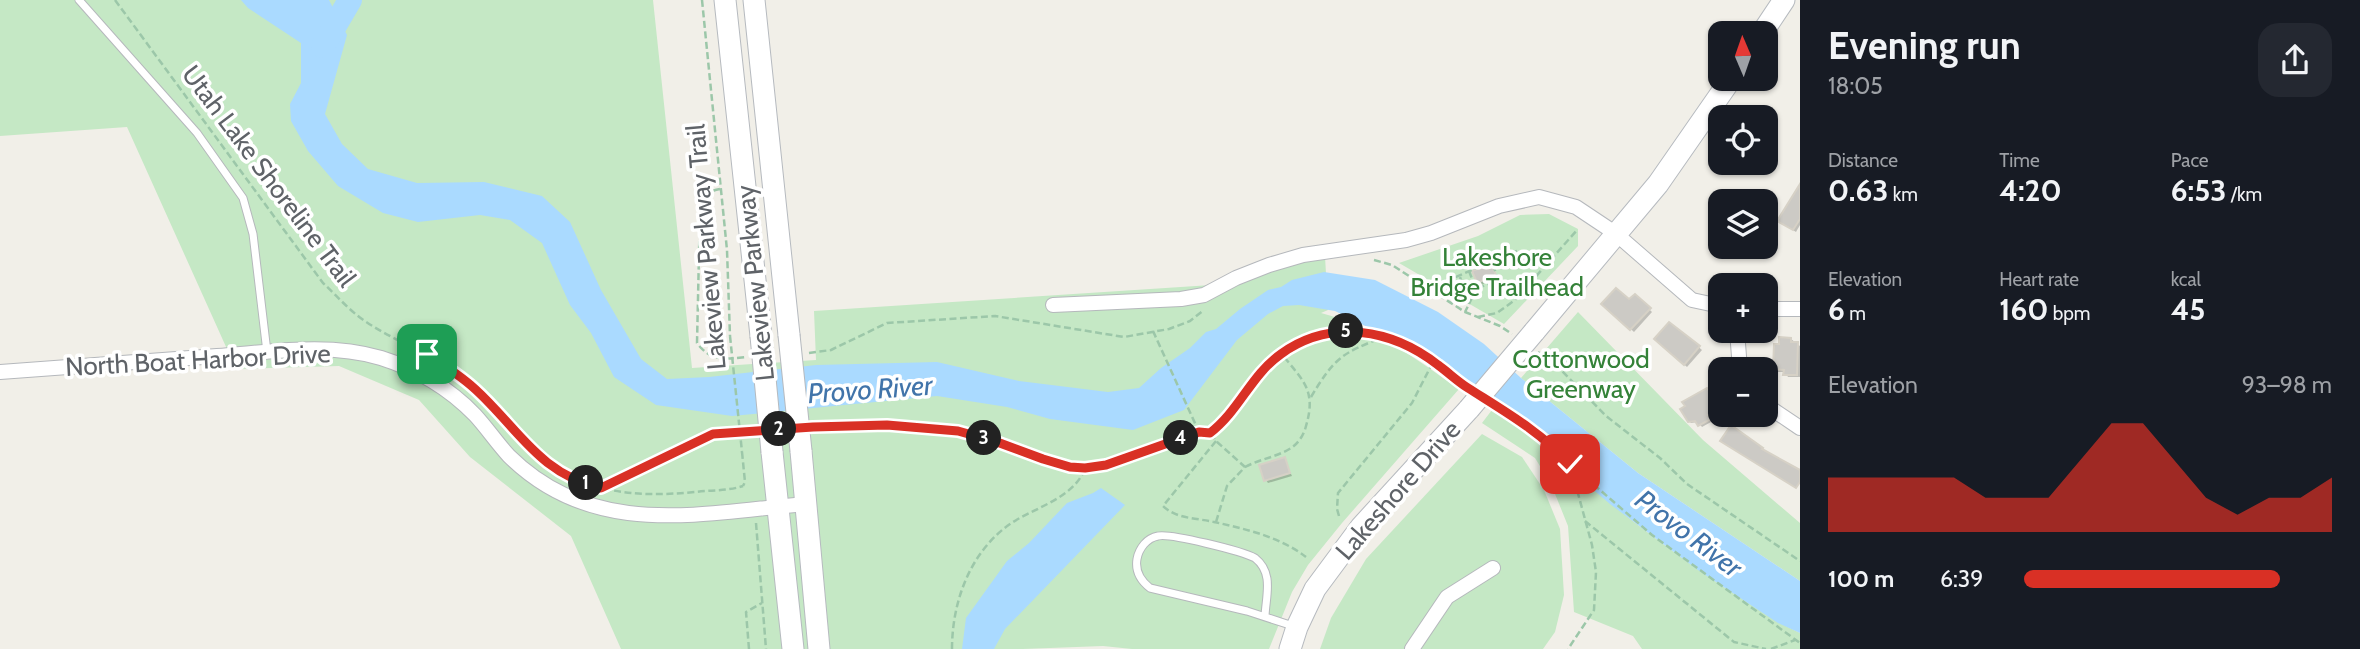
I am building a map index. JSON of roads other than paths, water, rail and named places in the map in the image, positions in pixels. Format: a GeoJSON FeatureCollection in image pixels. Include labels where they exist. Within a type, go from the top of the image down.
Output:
{"type":"FeatureCollection","features":[{"type":"Feature","properties":{"kind":"street","name":"Lakeview Parkway"},"geometry":{"type":"LineString","coordinates":[[725,0],[793,649]]}},
{"type":"Feature","properties":{"kind":"street","name":"Lakeview Parkway"},"geometry":{"type":"LineString","coordinates":[[754,0],[819,649]]}},
{"type":"Feature","properties":{"kind":"street"},"geometry":{"type":"LineString","coordinates":[[1770,21],[1784,0]]}},
{"type":"Feature","properties":{"kind":"street","name":"Lakeshore Drive"},"geometry":{"type":"LineString","coordinates":[[1290,649],[1315,589],[1361,527],[1530,341],[1678,158],[1723,91]]}},
{"type":"Feature","properties":{"kind":"street"},"geometry":{"type":"LineString","coordinates":[[1053,305],[1181,299],[1204,295],[1269,265],[1303,256],[1390,243],[1431,233],[1499,206],[1539,197],[1576,207],[1615,233],[1692,300],[1708,303]]}},
{"type":"Feature","properties":{"kind":"street"},"geometry":{"type":"LineString","coordinates":[[1778,309],[1800,309]]}},
{"type":"Feature","properties":{"kind":"street","name":"North Boat Harbor Drive"},"geometry":{"type":"LineString","coordinates":[[0,372],[267,353],[340,351],[378,357],[414,371],[460,401],[524,469],[554,489],[599,508],[661,516],[806,504]]}},
{"type":"Feature","properties":{"kind":"street"},"geometry":{"type":"LineString","coordinates":[[1778,413],[1800,428]]}},
{"type":"Feature","properties":{"kind":"street"},"geometry":{"type":"LineString","coordinates":[[1412,649],[1447,597],[1493,568]]}},
{"type":"Feature","properties":{"kind":"lane"},"geometry":{"type":"LineString","coordinates":[[79,0],[197,133],[243,198],[253,234],[267,353]]}},
{"type":"Feature","properties":{"kind":"lane"},"geometry":{"type":"LineString","coordinates":[[1265,616],[1268,579],[1264,568],[1255,558],[1166,535],[1153,537],[1139,551],[1137,571],[1150,588],[1265,616],[1297,628]]}},
{"type":"Feature","properties":{"kind":"water"},"geometry":{"type":"Polygon","coordinates":[[[241,0],[329,0],[347,35],[325,114],[342,144],[368,169],[417,183],[484,182],[542,196],[570,222],[601,290],[641,359],[667,379],[816,365],[937,362],[1019,381],[1108,392],[1139,388],[1206,332],[1216,329],[1268,290],[1281,287],[1292,280],[1324,272],[1375,280],[1438,312],[1484,344],[1521,378],[1638,473],[1800,581],[1800,633],[1778,623],[1698,570],[1610,504],[1450,368],[1335,311],[1299,305],[1283,306],[1268,314],[1237,340],[1184,410],[1133,430],[1050,419],[1007,407],[937,396],[732,416],[656,405],[614,377],[591,333],[570,305],[542,243],[510,220],[480,215],[418,222],[383,213],[338,186],[308,151],[291,121],[290,104],[301,83],[301,43],[248,8],[241,0]]]}},
{"type":"Feature","properties":{"kind":"water"},"geometry":{"type":"Polygon","coordinates":[[[1101,488],[1125,505],[1005,629],[994,649],[962,649],[966,618],[1007,561],[1029,543],[1067,503],[1101,488]]]}},
{"type":"Feature","properties":{"kind":"waterway","name":"Provo River"},"geometry":{"type":"LineString","coordinates":[[323,46],[350,0]]}},
{"type":"Feature","properties":{"kind":"park label","name":"Lakeshore Bridge Trailhead"},"geometry":{"type":"Point","coordinates":[1497,272]}},
{"type":"Feature","properties":{"kind":"park label","name":"Cottonwood Greenway"},"geometry":{"type":"Point","coordinates":[1581,374]}}]}
